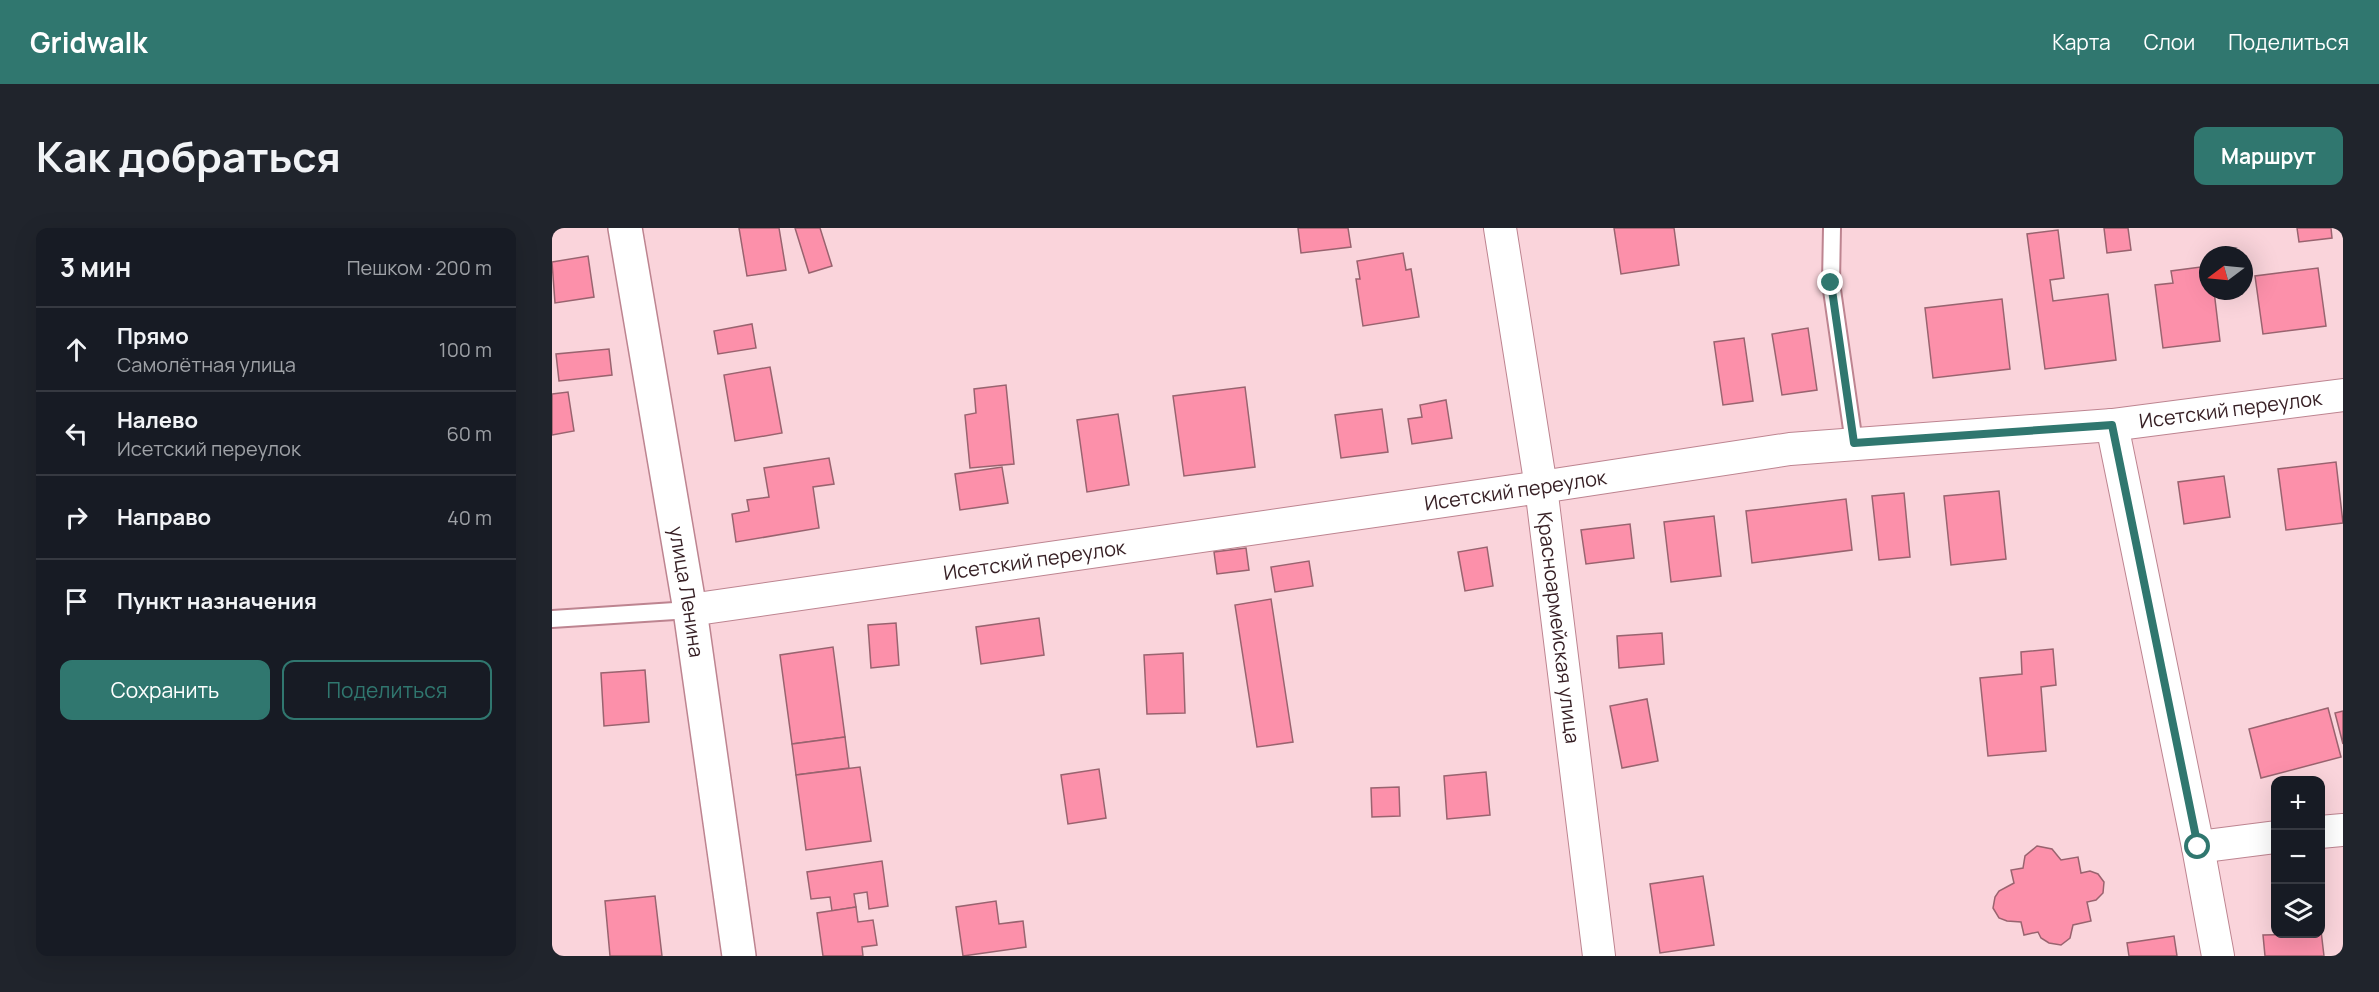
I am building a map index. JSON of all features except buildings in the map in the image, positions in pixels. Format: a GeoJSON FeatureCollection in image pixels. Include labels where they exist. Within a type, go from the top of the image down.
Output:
{"type":"FeatureCollection","features":[{"type":"Feature","properties":{"kind":"street","name":"улица Ленина"},"geometry":{"type":"LineString","coordinates":[[625,228],[690,610],[739,956]]}},
{"type":"Feature","properties":{"kind":"street","name":"Красноармейская улица"},"geometry":{"type":"LineString","coordinates":[[1500,228],[1541,487],[1599,956]]}},
{"type":"Feature","properties":{"kind":"street","name":"Исетский переулок"},"geometry":{"type":"LineString","coordinates":[[690,610],[1790,449],[2112,425],[2343,395]]}},
{"type":"Feature","properties":{"kind":"street"},"geometry":{"type":"LineString","coordinates":[[2112,425],[2218,956]]}},
{"type":"Feature","properties":{"kind":"street"},"geometry":{"type":"LineString","coordinates":[[2325,832],[2343,830]]}},
{"type":"Feature","properties":{"kind":"street"},"geometry":{"type":"LineString","coordinates":[[2198,847],[2271,838]]}},
{"type":"Feature","properties":{"kind":"lane"},"geometry":{"type":"LineString","coordinates":[[1832,228],[1831,283],[1854,443]]}},
{"type":"Feature","properties":{"kind":"lane"},"geometry":{"type":"LineString","coordinates":[[552,619],[690,610]]}},
{"type":"Feature","properties":{"kind":"route"},"geometry":{"type":"LineString","coordinates":[[1831,283],[1854,443],[2112,425],[2198,847]]}}]}
